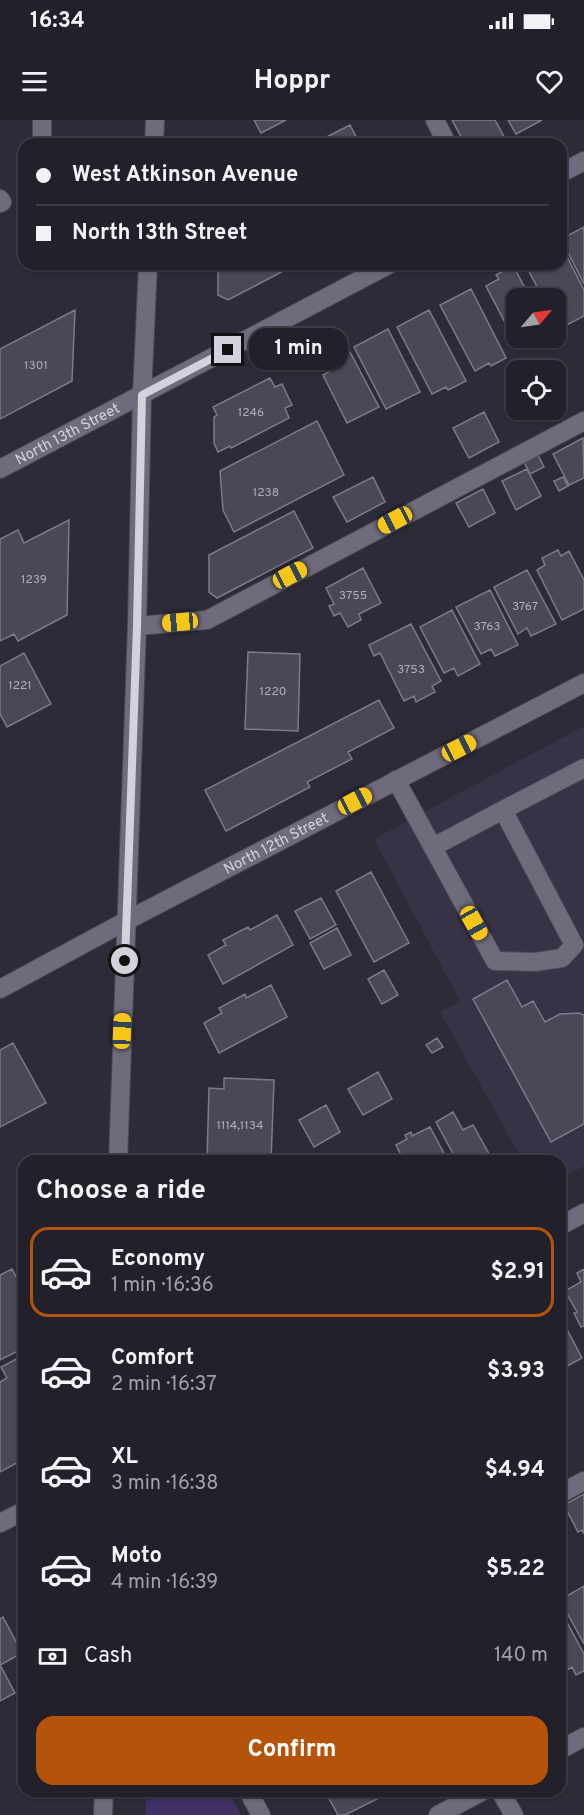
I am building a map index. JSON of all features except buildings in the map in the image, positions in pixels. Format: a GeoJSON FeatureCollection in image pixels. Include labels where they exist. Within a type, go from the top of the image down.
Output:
{"type":"FeatureCollection","features":[{"type":"Feature","properties":{"kind":"street"},"geometry":{"type":"LineString","coordinates":[[42,120],[42,138]]}},
{"type":"Feature","properties":{"kind":"street"},"geometry":{"type":"LineString","coordinates":[[154,138],[155,120]]}},
{"type":"Feature","properties":{"kind":"street"},"geometry":{"type":"LineString","coordinates":[[435,120],[444,138]]}},
{"type":"Feature","properties":{"kind":"street"},"geometry":{"type":"LineString","coordinates":[[567,170],[584,161]]}},
{"type":"Feature","properties":{"kind":"street"},"geometry":{"type":"LineString","coordinates":[[118,1155],[148,270]]}},
{"type":"Feature","properties":{"kind":"street","name":"North 13th Street"},"geometry":{"type":"LineString","coordinates":[[0,469],[379,270]]}},
{"type":"Feature","properties":{"kind":"street"},"geometry":{"type":"LineString","coordinates":[[137,626],[207,620],[584,420]]}},
{"type":"Feature","properties":{"kind":"street","name":"North 12th Street"},"geometry":{"type":"LineString","coordinates":[[0,989],[584,683]]}},
{"type":"Feature","properties":{"kind":"street"},"geometry":{"type":"LineString","coordinates":[[433,847],[584,768]]}},
{"type":"Feature","properties":{"kind":"street"},"geometry":{"type":"LineString","coordinates":[[396,780],[495,961],[535,962],[562,958],[574,945],[503,810]]}},
{"type":"Feature","properties":{"kind":"street"},"geometry":{"type":"LineString","coordinates":[[566,1223],[584,1213]]}},
{"type":"Feature","properties":{"kind":"street"},"geometry":{"type":"LineString","coordinates":[[566,1491],[584,1481]]}},
{"type":"Feature","properties":{"kind":"street"},"geometry":{"type":"LineString","coordinates":[[0,1523],[18,1514]]}},
{"type":"Feature","properties":{"kind":"street"},"geometry":{"type":"LineString","coordinates":[[566,1747],[584,1737]]}},
{"type":"Feature","properties":{"kind":"street"},"geometry":{"type":"LineString","coordinates":[[103,1815],[104,1797]]}},
{"type":"Feature","properties":{"kind":"street"},"geometry":{"type":"LineString","coordinates":[[251,1797],[261,1815]]}},
{"type":"Feature","properties":{"kind":"street"},"geometry":{"type":"LineString","coordinates":[[438,1815],[472,1797]]}},
{"type":"Feature","properties":{"kind":"street"},"geometry":{"type":"LineString","coordinates":[[504,1797],[514,1815]]}},
{"type":"Feature","properties":{"kind":"shaded area"},"geometry":{"type":"Polygon","coordinates":[[[584,726],[584,1166],[566,1176],[566,1155],[520,1155],[440,1012],[460,1001],[374,839],[584,726]]]}},
{"type":"Feature","properties":{"kind":"shaded area"},"geometry":{"type":"Polygon","coordinates":[[[146,1797],[231,1797],[241,1815],[146,1815],[146,1797]]]}},
{"type":"Feature","properties":{"kind":"route"},"geometry":{"type":"LineString","coordinates":[[125,961],[137,626],[142,395],[228,350]]}}]}
